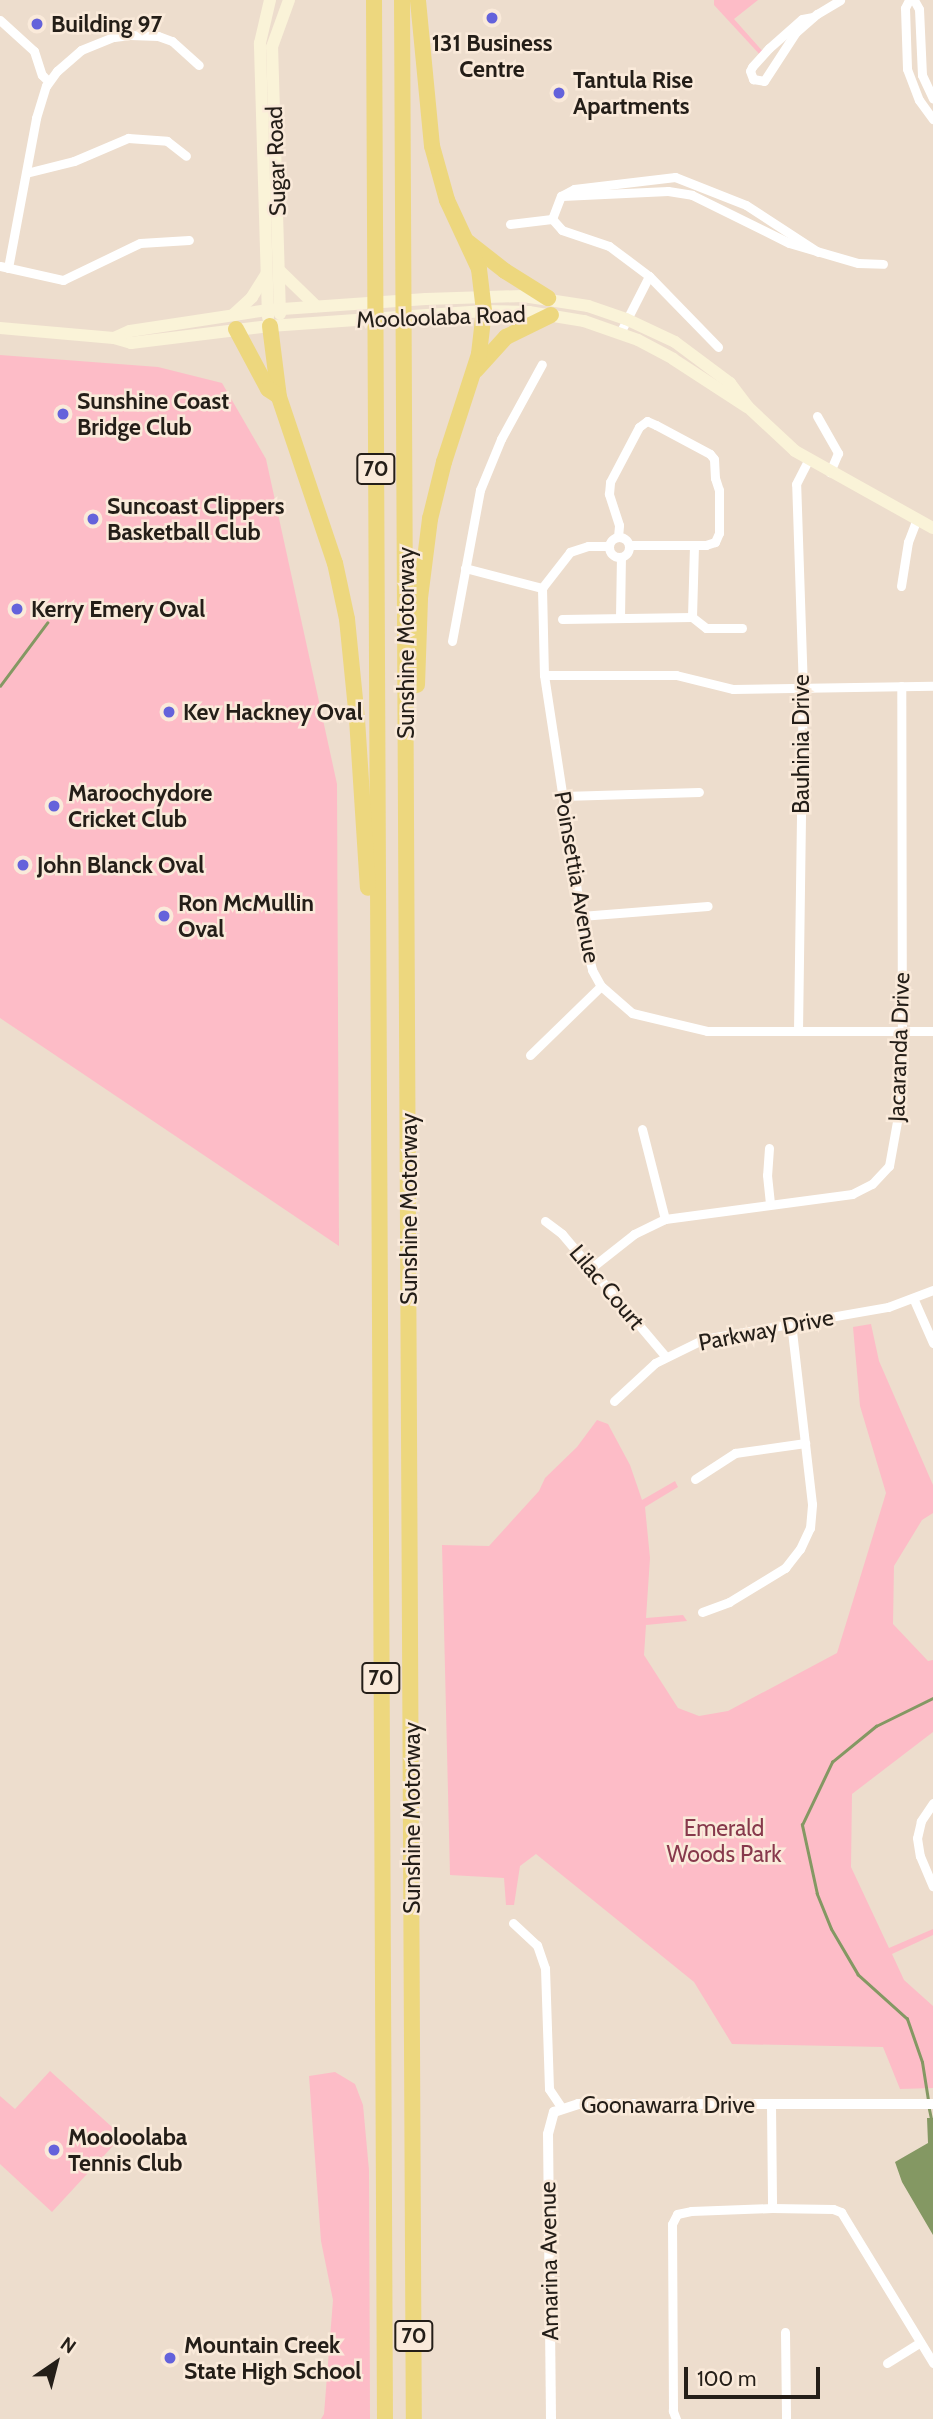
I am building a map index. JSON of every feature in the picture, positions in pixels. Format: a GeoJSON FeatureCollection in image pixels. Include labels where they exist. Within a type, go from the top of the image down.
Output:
{"type":"FeatureCollection","features":[{"type":"Feature","properties":{"kind":"highway","name":"Sunshine Motorway"},"geometry":{"type":"LineString","coordinates":[[374,0],[385,2419]]}},
{"type":"Feature","properties":{"kind":"highway","name":"Sunshine Motorway"},"geometry":{"type":"LineString","coordinates":[[402,0],[414,2419]]}},
{"type":"Feature","properties":{"kind":"highway"},"geometry":{"type":"LineString","coordinates":[[407,834],[415,810],[419,617],[427,543],[444,462],[474,371],[484,303],[479,269],[447,200],[432,146],[418,0]]}},
{"type":"Feature","properties":{"kind":"highway"},"geometry":{"type":"LineString","coordinates":[[468,242],[505,271],[548,298]]}},
{"type":"Feature","properties":{"kind":"highway"},"geometry":{"type":"LineString","coordinates":[[474,371],[506,337],[551,315]]}},
{"type":"Feature","properties":{"kind":"highway"},"geometry":{"type":"LineString","coordinates":[[274,317],[279,397],[323,525],[347,619],[357,719],[369,919],[378,937]]}},
{"type":"Feature","properties":{"kind":"highway"},"geometry":{"type":"LineString","coordinates":[[234,322],[268,388],[279,397]]}},
{"type":"Feature","properties":{"kind":"main road","name":"Sugar Road"},"geometry":{"type":"LineString","coordinates":[[270,0],[260,43],[266,275],[274,317]]}},
{"type":"Feature","properties":{"kind":"main road","name":"Sugar Road"},"geometry":{"type":"LineString","coordinates":[[274,317],[279,270],[272,47],[289,0]]}},
{"type":"Feature","properties":{"kind":"main road"},"geometry":{"type":"LineString","coordinates":[[279,270],[316,306]]}},
{"type":"Feature","properties":{"kind":"main road"},"geometry":{"type":"LineString","coordinates":[[234,322],[266,275]]}},
{"type":"Feature","properties":{"kind":"main road","name":"Mooloolaba Road"},"geometry":{"type":"LineString","coordinates":[[274,317],[353,320],[427,314],[484,303],[548,298],[626,319],[675,342],[738,391],[748,407]]}},
{"type":"Feature","properties":{"kind":"main road","name":"Mooloolaba Road"},"geometry":{"type":"LineString","coordinates":[[0,328],[114,338],[131,343],[234,322],[274,317],[316,306],[426,299],[484,303],[551,315],[621,333],[673,359],[748,407]]}},
{"type":"Feature","properties":{"kind":"main road"},"geometry":{"type":"LineString","coordinates":[[748,407],[785,443],[808,460],[933,528]]}},
{"type":"Feature","properties":{"kind":"street"},"geometry":{"type":"LineString","coordinates":[[813,17],[802,19],[769,48],[752,67],[750,71],[753,79],[764,81],[785,46],[813,17],[840,0]]}},
{"type":"Feature","properties":{"kind":"street"},"geometry":{"type":"LineString","coordinates":[[909,0],[905,8],[907,69],[919,100],[933,119]]}},
{"type":"Feature","properties":{"kind":"street"},"geometry":{"type":"LineString","coordinates":[[915,0],[919,9],[922,75],[933,99]]}},
{"type":"Feature","properties":{"kind":"street"},"geometry":{"type":"LineString","coordinates":[[0,20],[34,51],[42,75],[48,81]]}},
{"type":"Feature","properties":{"kind":"street"},"geometry":{"type":"LineString","coordinates":[[189,240],[140,243],[63,281],[4,267],[36,118],[48,81],[81,50],[122,36],[158,36],[172,41],[199,65]]}},
{"type":"Feature","properties":{"kind":"street"},"geometry":{"type":"LineString","coordinates":[[26,173],[74,161],[128,138],[167,141],[186,156]]}},
{"type":"Feature","properties":{"kind":"street"},"geometry":{"type":"LineString","coordinates":[[552,219],[561,195],[574,188],[675,177],[746,205],[818,252]]}},
{"type":"Feature","properties":{"kind":"street"},"geometry":{"type":"LineString","coordinates":[[561,195],[668,191],[692,195],[789,243],[858,263],[883,264]]}},
{"type":"Feature","properties":{"kind":"street"},"geometry":{"type":"LineString","coordinates":[[510,224],[552,219]]}},
{"type":"Feature","properties":{"kind":"street"},"geometry":{"type":"LineString","coordinates":[[552,219],[562,230],[609,246],[649,276],[718,347]]}},
{"type":"Feature","properties":{"kind":"street"},"geometry":{"type":"LineString","coordinates":[[621,333],[649,276]]}},
{"type":"Feature","properties":{"kind":"street"},"geometry":{"type":"LineString","coordinates":[[452,641],[481,490],[501,439],[542,364]]}},
{"type":"Feature","properties":{"kind":"street"},"geometry":{"type":"LineString","coordinates":[[817,416],[838,450],[830,472]]}},
{"type":"Feature","properties":{"kind":"street"},"geometry":{"type":"LineString","coordinates":[[465,568],[542,588],[551,572],[570,552],[588,546],[609,545],[618,537],[619,525],[609,494],[610,482],[631,439],[647,421],[714,459],[719,491],[719,533],[715,542],[694,545],[629,545]]}},
{"type":"Feature","properties":{"kind":"street","name":"Bauhinia Drive"},"geometry":{"type":"LineString","coordinates":[[798,1031],[803,690],[796,484],[808,460]]}},
{"type":"Feature","properties":{"kind":"street"},"geometry":{"type":"LineString","coordinates":[[901,586],[908,542],[917,519]]}},
{"type":"Feature","properties":{"kind":"street"},"geometry":{"type":"LineString","coordinates":[[609,545],[612,554],[621,557],[627,554],[629,545],[626,540],[618,537]]}},
{"type":"Feature","properties":{"kind":"street"},"geometry":{"type":"LineString","coordinates":[[692,617],[694,545]]}},
{"type":"Feature","properties":{"kind":"street"},"geometry":{"type":"LineString","coordinates":[[620,618],[621,557]]}},
{"type":"Feature","properties":{"kind":"street","name":"Poinsettia Avenue"},"geometry":{"type":"LineString","coordinates":[[542,588],[544,675],[581,916],[592,970],[601,986],[632,1013],[707,1031],[933,1031]]}},
{"type":"Feature","properties":{"kind":"street"},"geometry":{"type":"LineString","coordinates":[[562,619],[692,617],[706,628],[742,628]]}},
{"type":"Feature","properties":{"kind":"street"},"geometry":{"type":"LineString","coordinates":[[544,675],[649,673],[676,675],[733,689],[933,686]]}},
{"type":"Feature","properties":{"kind":"street","name":"Jacaranda Drive"},"geometry":{"type":"LineString","coordinates":[[591,1268],[634,1234],[665,1219],[852,1194],[863,1190],[882,1175],[892,1158],[900,1115],[902,1031],[901,686]]}},
{"type":"Feature","properties":{"kind":"street"},"geometry":{"type":"LineString","coordinates":[[563,796],[699,792]]}},
{"type":"Feature","properties":{"kind":"street"},"geometry":{"type":"LineString","coordinates":[[581,916],[708,906]]}},
{"type":"Feature","properties":{"kind":"street"},"geometry":{"type":"LineString","coordinates":[[530,1055],[601,986]]}},
{"type":"Feature","properties":{"kind":"street"},"geometry":{"type":"LineString","coordinates":[[642,1129],[665,1219]]}},
{"type":"Feature","properties":{"kind":"street"},"geometry":{"type":"LineString","coordinates":[[769,1148],[767,1175],[770,1204]]}},
{"type":"Feature","properties":{"kind":"street","name":"Lilac Court"},"geometry":{"type":"LineString","coordinates":[[545,1221],[562,1234],[665,1356]]}},
{"type":"Feature","properties":{"kind":"street","name":"Parkway Drive"},"geometry":{"type":"LineString","coordinates":[[614,1401],[665,1356],[722,1334],[888,1307],[914,1300],[933,1290]]}},
{"type":"Feature","properties":{"kind":"street"},"geometry":{"type":"LineString","coordinates":[[914,1300],[933,1343]]}},
{"type":"Feature","properties":{"kind":"street"},"geometry":{"type":"LineString","coordinates":[[702,1612],[729,1602],[773,1577],[800,1549],[812,1514],[792,1323]]}},
{"type":"Feature","properties":{"kind":"street"},"geometry":{"type":"LineString","coordinates":[[695,1479],[735,1453],[804,1443]]}},
{"type":"Feature","properties":{"kind":"street"},"geometry":{"type":"LineString","coordinates":[[933,1803],[922,1821],[918,1838],[920,1856],[933,1886]]}},
{"type":"Feature","properties":{"kind":"street","name":"Goonawarra Drive"},"geometry":{"type":"LineString","coordinates":[[513,1923],[537,1945],[545,1968],[550,2089],[561,2107],[578,2104],[929,2104]]}},
{"type":"Feature","properties":{"kind":"street"},"geometry":{"type":"LineString","coordinates":[[771,2105],[772,2208]]}},
{"type":"Feature","properties":{"kind":"street","name":"Amarina Avenue"},"geometry":{"type":"LineString","coordinates":[[551,2419],[548,2134],[550,2119],[561,2107]]}},
{"type":"Feature","properties":{"kind":"street"},"geometry":{"type":"LineString","coordinates":[[676,2419],[673,2411],[672,2224],[677,2214],[691,2211],[772,2208],[833,2209],[841,2213],[933,2363]]}},
{"type":"Feature","properties":{"kind":"street"},"geometry":{"type":"LineString","coordinates":[[785,2332],[786,2419]]}},
{"type":"Feature","properties":{"kind":"street"},"geometry":{"type":"LineString","coordinates":[[887,2363],[920,2342]]}},
{"type":"Feature","properties":{"kind":"green space"},"geometry":{"type":"Polygon","coordinates":[[[714,0],[758,0],[734,19],[765,54],[762,57],[714,5],[714,0]]]}},
{"type":"Feature","properties":{"kind":"green space"},"geometry":{"type":"Polygon","coordinates":[[[0,355],[158,367],[222,383],[266,459],[337,784],[339,1246],[0,1018],[0,355]]]}},
{"type":"Feature","properties":{"kind":"green space","name":"Emerald Woods Park"},"geometry":{"type":"Polygon","coordinates":[[[871,1324],[879,1361],[933,1485],[933,1513],[922,1520],[894,1566],[893,1624],[928,1661],[933,1660],[933,1732],[852,1794],[851,1867],[889,1948],[933,1929],[933,1935],[892,1954],[904,1980],[933,2006],[933,2088],[900,2089],[883,2047],[732,2044],[694,1982],[536,1854],[520,1866],[514,1905],[506,1905],[504,1878],[450,1875],[442,1545],[489,1546],[539,1491],[545,1478],[577,1447],[597,1420],[608,1424],[630,1465],[642,1500],[675,1481],[678,1487],[645,1507],[650,1558],[646,1618],[683,1615],[687,1621],[646,1625],[644,1655],[678,1708],[699,1716],[728,1711],[837,1653],[886,1493],[860,1406],[853,1327],[871,1324]]]}},
{"type":"Feature","properties":{"kind":"green space","name":"Mooloolaba Tennis Club"},"geometry":{"type":"Polygon","coordinates":[[[50,2071],[122,2136],[52,2212],[0,2164],[0,2096],[15,2109],[50,2071]]]}},
{"type":"Feature","properties":{"kind":"green space"},"geometry":{"type":"Polygon","coordinates":[[[335,2072],[355,2084],[363,2105],[369,2170],[370,2419],[321,2419],[324,2414],[333,2300],[321,2241],[309,2076],[335,2072]]]}},
{"type":"Feature","properties":{"kind":"shaded area"},"geometry":{"type":"Polygon","coordinates":[[[927,2118],[933,2118],[933,2235],[902,2182],[895,2162],[928,2143],[927,2118]]]}},
{"type":"Feature","properties":{"kind":"waterway"},"geometry":{"type":"LineString","coordinates":[[0,686],[47,623]]}},
{"type":"Feature","properties":{"kind":"waterway"},"geometry":{"type":"LineString","coordinates":[[928,2100],[922,2062],[907,2019],[858,1975],[831,1929],[817,1894],[802,1825],[832,1762],[876,1726],[933,1698]]}},
{"type":"Feature","properties":{"kind":"waterway"},"geometry":{"type":"LineString","coordinates":[[929,2107],[932,2121]]}},
{"type":"Feature","properties":{"kind":"place","name":"131 Business Centre"},"geometry":{"type":"Point","coordinates":[492,18]}},
{"type":"Feature","properties":{"kind":"place","name":"Building 97"},"geometry":{"type":"Point","coordinates":[37,24]}},
{"type":"Feature","properties":{"kind":"place","name":"Tantula Rise Apartments"},"geometry":{"type":"Point","coordinates":[559,93]}},
{"type":"Feature","properties":{"kind":"place","name":"Sunshine Coast Bridge Club"},"geometry":{"type":"Point","coordinates":[63,414]}},
{"type":"Feature","properties":{"kind":"place","name":"Suncoast Clippers Basketball Club"},"geometry":{"type":"Point","coordinates":[93,519]}},
{"type":"Feature","properties":{"kind":"place","name":"Kerry Emery Oval"},"geometry":{"type":"Point","coordinates":[17,609]}},
{"type":"Feature","properties":{"kind":"place","name":"Kev Hackney Oval"},"geometry":{"type":"Point","coordinates":[169,712]}},
{"type":"Feature","properties":{"kind":"place","name":"Maroochydore Cricket Club"},"geometry":{"type":"Point","coordinates":[54,806]}},
{"type":"Feature","properties":{"kind":"place","name":"John Blanck Oval"},"geometry":{"type":"Point","coordinates":[23,865]}},
{"type":"Feature","properties":{"kind":"place","name":"Ron McMullin Oval"},"geometry":{"type":"Point","coordinates":[164,916]}},
{"type":"Feature","properties":{"kind":"place","name":"Mooloolaba Tennis Club"},"geometry":{"type":"Point","coordinates":[54,2150]}},
{"type":"Feature","properties":{"kind":"place","name":"Mountain Creek State High School"},"geometry":{"type":"Point","coordinates":[170,2358]}}]}
